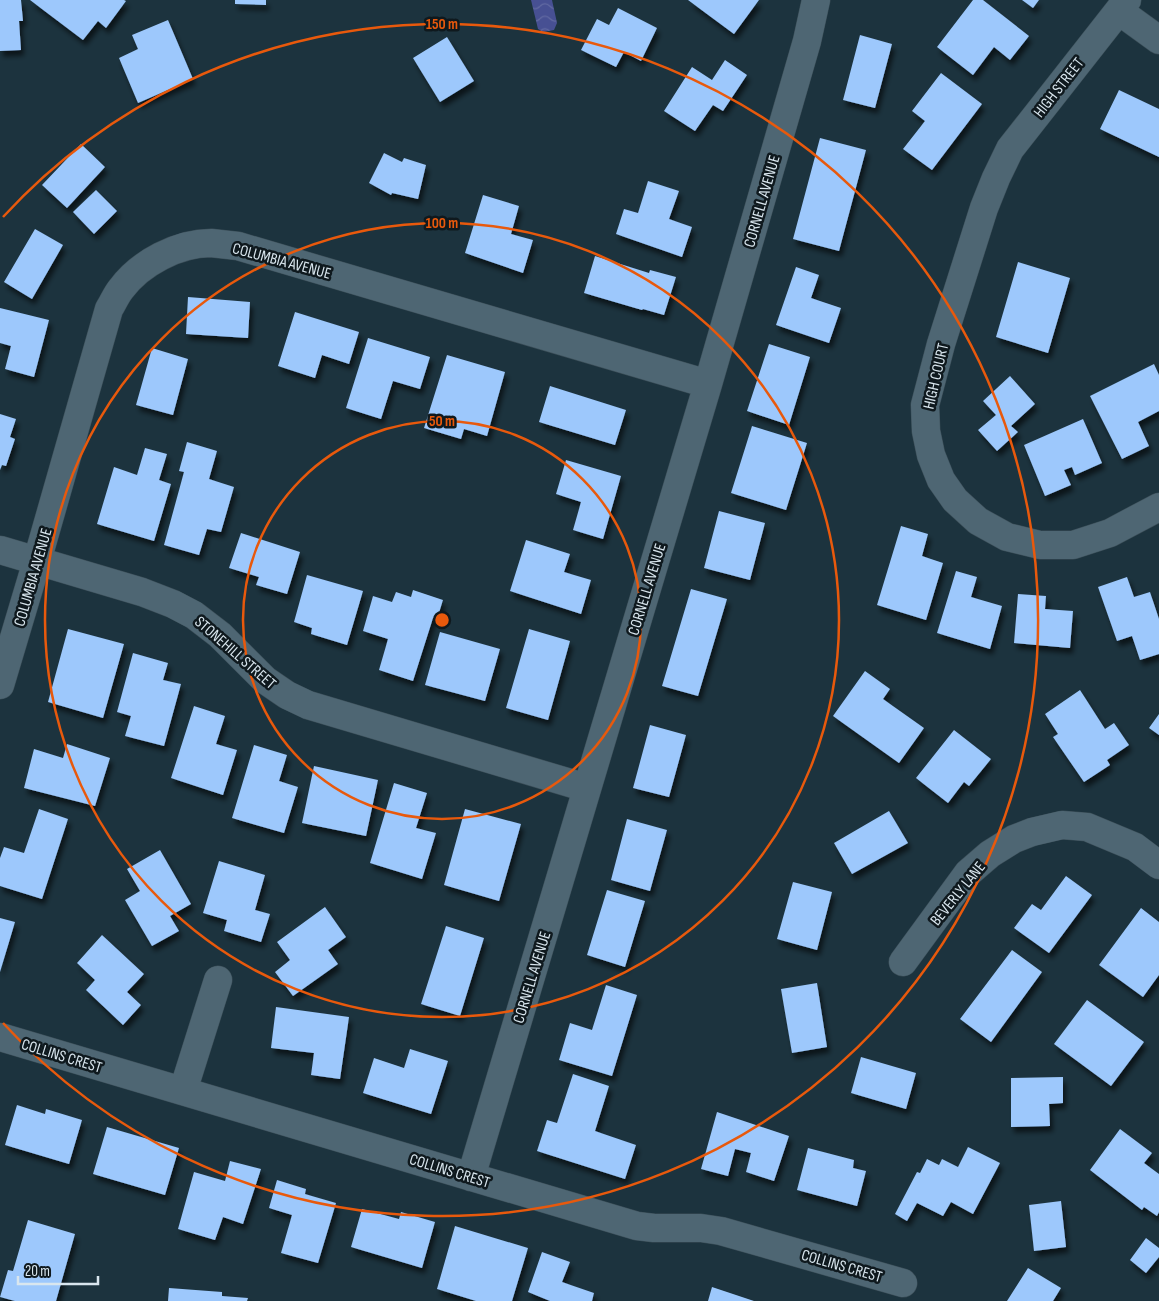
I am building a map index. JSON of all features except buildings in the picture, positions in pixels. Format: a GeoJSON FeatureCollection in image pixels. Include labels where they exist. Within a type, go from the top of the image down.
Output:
{"type":"FeatureCollection","features":[{"type":"Feature","properties":{"kind":"street","name":"CORNELL AVENUE"},"geometry":{"type":"LineString","coordinates":[[471,1177],[708,384],[807,41],[816,0]]}},
{"type":"Feature","properties":{"kind":"street"},"geometry":{"type":"LineString","coordinates":[[1123,5],[1159,40]]}},
{"type":"Feature","properties":{"kind":"street","name":"HIGH STREET"},"geometry":{"type":"LineString","coordinates":[[996,178],[1010,149],[1123,5]]}},
{"type":"Feature","properties":{"kind":"street","name":"HIGH COURT"},"geometry":{"type":"LineString","coordinates":[[996,178],[984,208],[941,344],[925,405],[926,431],[931,455],[941,480],[955,500],[978,521],[1007,537],[1040,545],[1073,545],[1110,533],[1159,507]]}},
{"type":"Feature","properties":{"kind":"street","name":"COLUMBIA AVENUE"},"geometry":{"type":"LineString","coordinates":[[0,685],[109,309],[121,289],[138,271],[157,257],[182,247],[209,243],[238,246],[708,384]]}},
{"type":"Feature","properties":{"kind":"street","name":"STONEHILL STREET"},"geometry":{"type":"LineString","coordinates":[[0,550],[142,592],[180,607],[220,635],[265,680],[287,695],[308,705],[587,788]]}},
{"type":"Feature","properties":{"kind":"street","name":"BEVERLY LANE"},"geometry":{"type":"LineString","coordinates":[[904,962],[968,873],[990,854],[1014,839],[1062,825],[1087,827],[1135,847],[1159,865]]}},
{"type":"Feature","properties":{"kind":"street"},"geometry":{"type":"LineString","coordinates":[[183,1091],[218,980]]}},
{"type":"Feature","properties":{"kind":"street","name":"COLLINS CREST"},"geometry":{"type":"LineString","coordinates":[[0,1037],[636,1226],[702,1228],[721,1231],[903,1283]]}},
{"type":"Feature","properties":{"kind":"water"},"geometry":{"type":"Polygon","coordinates":[[[531,0],[552,0],[557,23],[554,30],[543,32],[538,29],[531,0]]]}}]}
